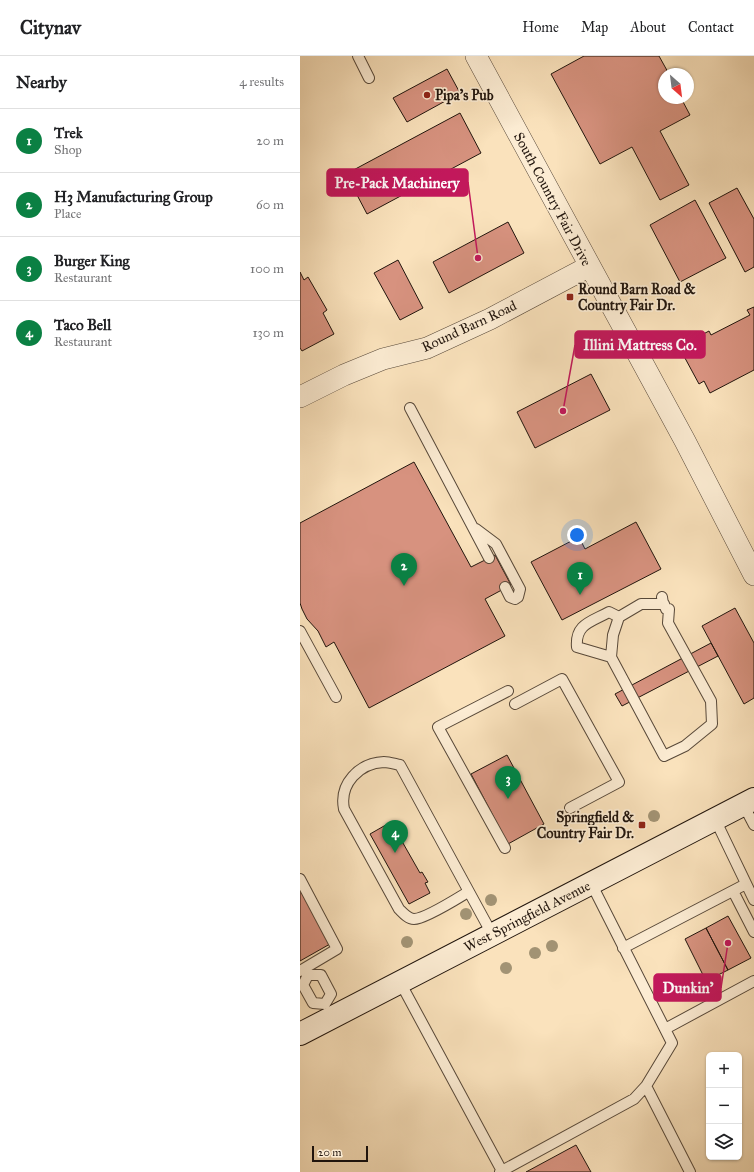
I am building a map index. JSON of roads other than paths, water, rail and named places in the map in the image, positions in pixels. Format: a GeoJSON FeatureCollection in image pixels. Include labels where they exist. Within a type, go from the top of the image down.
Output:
{"type":"FeatureCollection","features":[{"type":"Feature","properties":{"kind":"main road","name":"West Springfield Avenue"},"geometry":{"type":"LineString","coordinates":[[300,1034],[328,1010],[400,982],[749,802]]}},
{"type":"Feature","properties":{"kind":"street","name":"South Country Fair Drive"},"geometry":{"type":"LineString","coordinates":[[476,56],[685,441],[754,575]]}},
{"type":"Feature","properties":{"kind":"street","name":"Round Barn Road"},"geometry":{"type":"LineString","coordinates":[[300,397],[383,359],[427,348],[490,319],[590,266]]}},
{"type":"Feature","properties":{"kind":"lane"},"geometry":{"type":"LineString","coordinates":[[358,56],[369,78]]}},
{"type":"Feature","properties":{"kind":"lane"},"geometry":{"type":"LineString","coordinates":[[410,408],[489,558]]}},
{"type":"Feature","properties":{"kind":"lane"},"geometry":{"type":"LineString","coordinates":[[473,527],[496,544],[520,589],[518,597],[515,599],[510,598],[505,588]]}},
{"type":"Feature","properties":{"kind":"lane"},"geometry":{"type":"LineString","coordinates":[[663,601],[669,609],[668,623],[711,701],[712,724],[685,746],[664,756],[611,657],[613,635],[619,617],[641,604],[663,601]]}},
{"type":"Feature","properties":{"kind":"lane"},"geometry":{"type":"LineString","coordinates":[[611,657],[577,647],[576,637],[580,628],[609,612],[619,617]]}},
{"type":"Feature","properties":{"kind":"lane"},"geometry":{"type":"LineString","coordinates":[[300,631],[336,697]]}},
{"type":"Feature","properties":{"kind":"lane"},"geometry":{"type":"LineString","coordinates":[[515,704],[562,679],[619,782],[570,808]]}},
{"type":"Feature","properties":{"kind":"lane"},"geometry":{"type":"LineString","coordinates":[[505,848],[438,727],[508,691]]}},
{"type":"Feature","properties":{"kind":"lane"},"geometry":{"type":"LineString","coordinates":[[468,892],[428,914],[414,919],[405,915],[398,909],[344,809],[342,798],[346,785],[354,775],[370,765],[384,762],[400,764],[492,934]]}},
{"type":"Feature","properties":{"kind":"lane"},"geometry":{"type":"LineString","coordinates":[[749,802],[754,825]]}},
{"type":"Feature","properties":{"kind":"lane"},"geometry":{"type":"LineString","coordinates":[[714,819],[754,900]]}},
{"type":"Feature","properties":{"kind":"lane"},"geometry":{"type":"LineString","coordinates":[[300,880],[337,950],[304,971]]}},
{"type":"Feature","properties":{"kind":"lane"},"geometry":{"type":"LineString","coordinates":[[400,982],[501,1172],[634,1099],[646,1086],[672,1044],[590,883]]}},
{"type":"Feature","properties":{"kind":"lane"},"geometry":{"type":"LineString","coordinates":[[623,948],[746,884]]}},
{"type":"Feature","properties":{"kind":"lane"},"geometry":{"type":"LineString","coordinates":[[732,892],[754,932]]}},
{"type":"Feature","properties":{"kind":"lane"},"geometry":{"type":"LineString","coordinates":[[304,971],[321,975],[331,994],[328,1010],[313,1003],[303,985],[304,971]]}},
{"type":"Feature","properties":{"kind":"lane"},"geometry":{"type":"LineString","coordinates":[[665,1029],[754,981]]}},
{"type":"Feature","properties":{"kind":"lane"},"geometry":{"type":"LineString","coordinates":[[646,1086],[690,1172]]}},
{"type":"Feature","properties":{"kind":"place","name":"Pipa's Pub"},"geometry":{"type":"Point","coordinates":[427,95]}},
{"type":"Feature","properties":{"kind":"place","name":"Pre-Pack Machinery"},"geometry":{"type":"Point","coordinates":[478,258]}},
{"type":"Feature","properties":{"kind":"place","name":"Round Barn Road & Country Fair Dr."},"geometry":{"type":"Point","coordinates":[570,297]}},
{"type":"Feature","properties":{"kind":"place","name":"Illini Mattress Co."},"geometry":{"type":"Point","coordinates":[563,411]}},
{"type":"Feature","properties":{"kind":"place","name":"H3 Manufacturing Group"},"geometry":{"type":"Point","coordinates":[404,586]}},
{"type":"Feature","properties":{"kind":"place","name":"Trek"},"geometry":{"type":"Point","coordinates":[580,595]}},
{"type":"Feature","properties":{"kind":"place","name":"Burger King"},"geometry":{"type":"Point","coordinates":[508,799]}},
{"type":"Feature","properties":{"kind":"place","name":"Springfield & Country Fair Dr."},"geometry":{"type":"Point","coordinates":[642,825]}},
{"type":"Feature","properties":{"kind":"place","name":"Taco Bell"},"geometry":{"type":"Point","coordinates":[395,853]}},
{"type":"Feature","properties":{"kind":"place","name":"Dunkin'"},"geometry":{"type":"Point","coordinates":[728,943]}}]}
